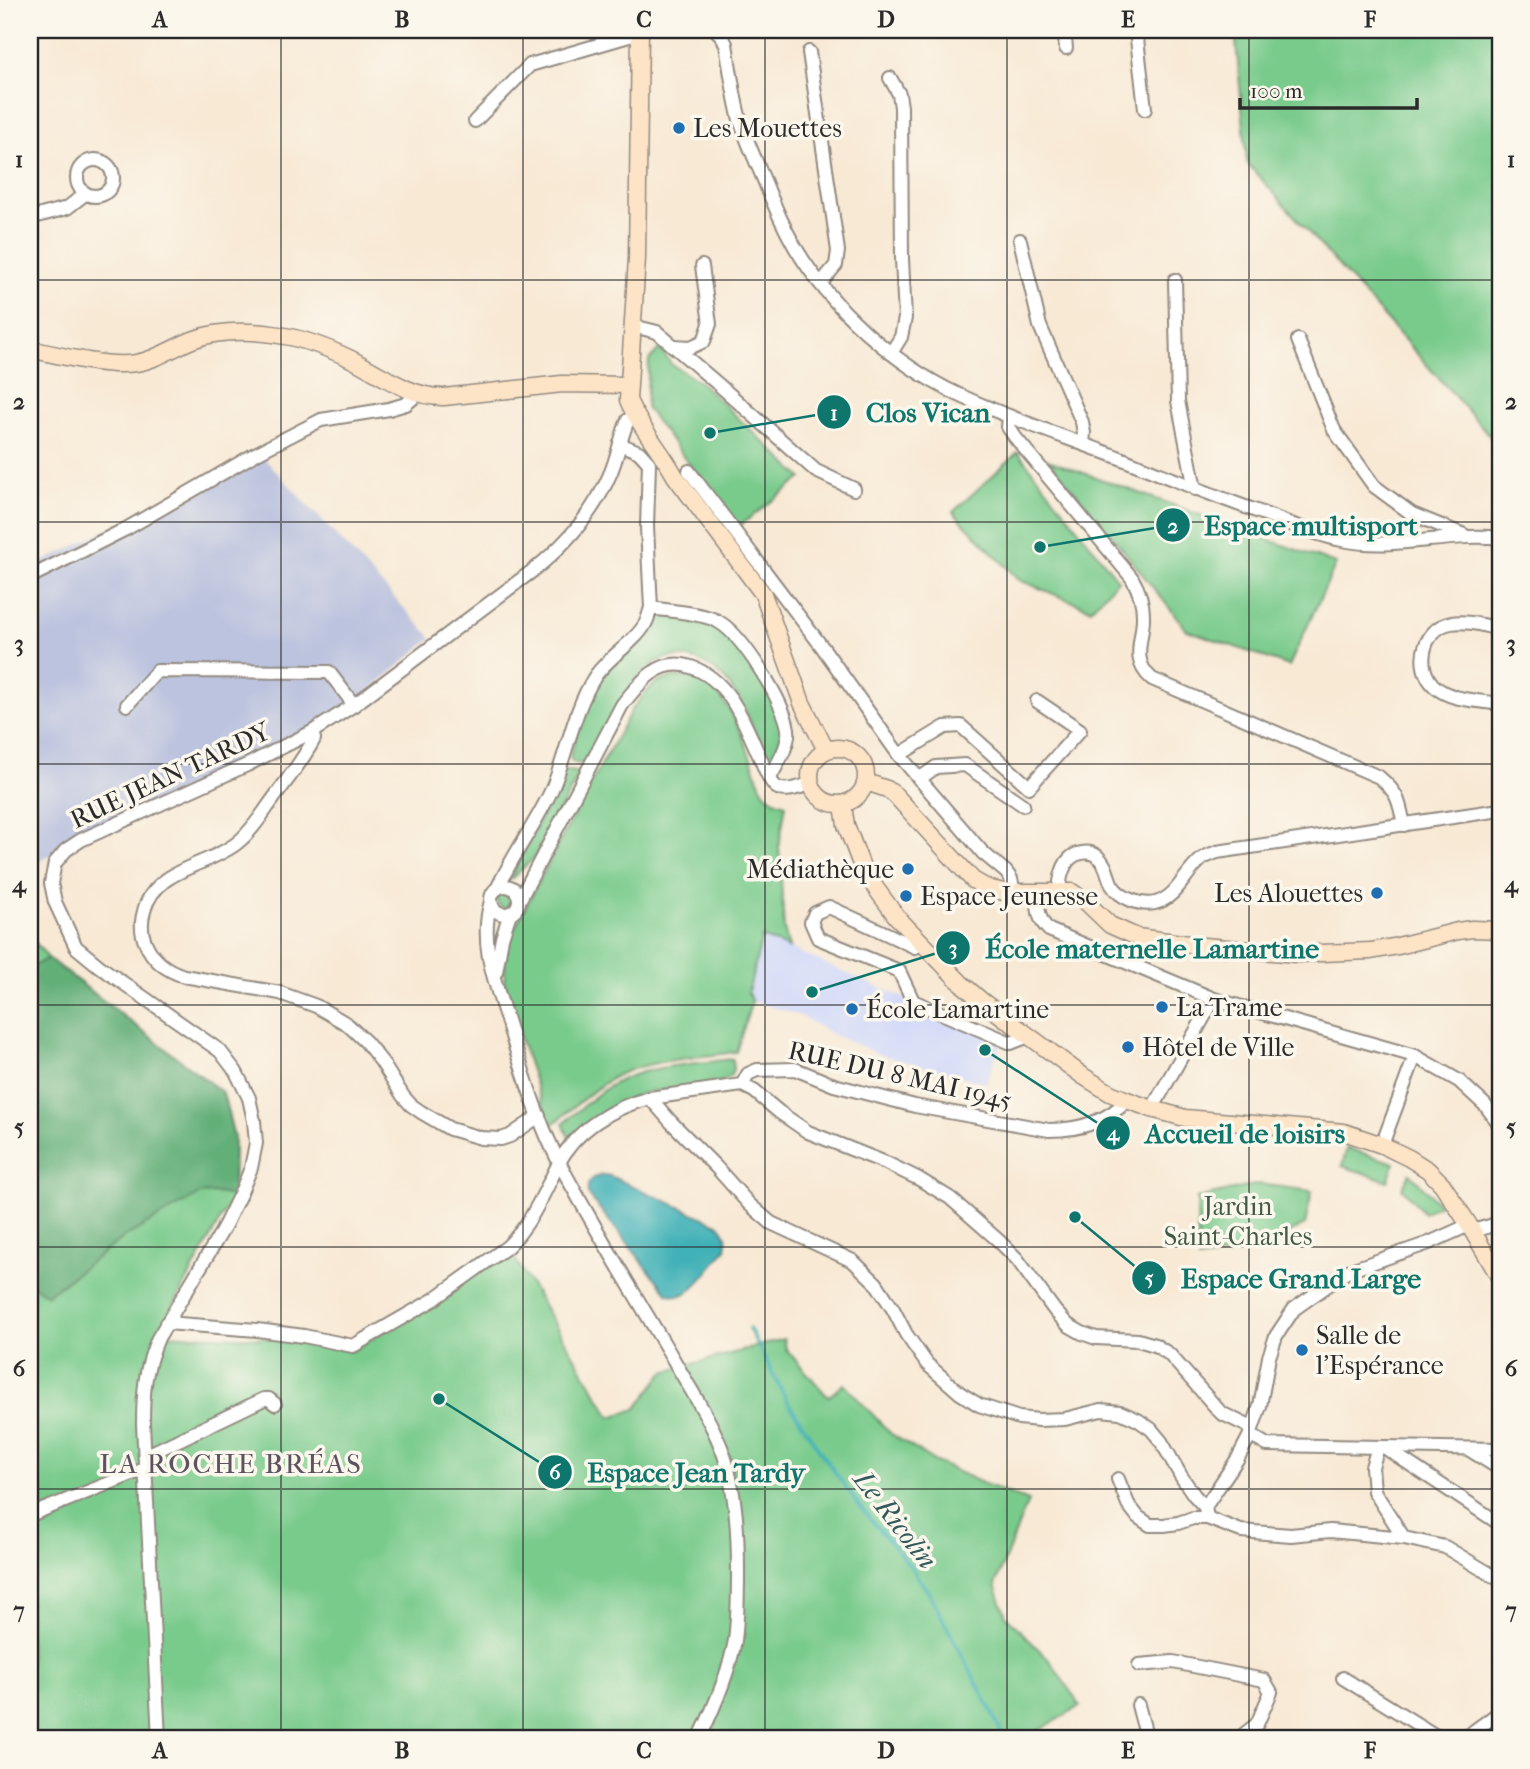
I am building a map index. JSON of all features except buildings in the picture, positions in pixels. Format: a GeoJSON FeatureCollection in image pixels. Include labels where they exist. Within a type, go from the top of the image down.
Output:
{"type":"FeatureCollection","features":[{"type":"Feature","properties":{"kind":"main road"},"geometry":{"type":"LineString","coordinates":[[640,32],[636,258],[628,400],[675,477],[763,594],[802,703],[826,750]]}},
{"type":"Feature","properties":{"kind":"main road"},"geometry":{"type":"LineString","coordinates":[[30,349],[126,364],[152,359],[197,338],[239,332],[262,333],[302,340],[334,351],[425,397],[550,385],[628,385]]}},
{"type":"Feature","properties":{"kind":"main road"},"geometry":{"type":"LineString","coordinates":[[844,748],[852,751],[864,764],[866,782],[858,797],[843,805],[826,803],[819,798],[810,784],[809,776],[814,761],[826,750],[844,748]]}},
{"type":"Feature","properties":{"kind":"main road"},"geometry":{"type":"LineString","coordinates":[[866,782],[887,789],[895,795],[972,880],[994,890],[1072,892],[1110,925],[1137,937],[1296,954],[1371,951],[1398,947],[1458,931],[1500,930]]}},
{"type":"Feature","properties":{"kind":"main road"},"geometry":{"type":"LineString","coordinates":[[843,805],[846,825],[864,873],[888,906],[962,984],[1083,1076],[1152,1110],[1185,1118],[1344,1132],[1409,1158],[1428,1170],[1442,1184],[1500,1278]]}},
{"type":"Feature","properties":{"kind":"street"},"geometry":{"type":"LineString","coordinates":[[716,30],[726,44],[740,118],[752,154],[796,247],[834,300],[891,354],[957,394],[1009,416],[1319,534],[1364,543],[1391,544],[1500,538]]}},
{"type":"Feature","properties":{"kind":"street"},"geometry":{"type":"LineString","coordinates":[[1064,30],[1066,48]]}},
{"type":"Feature","properties":{"kind":"street"},"geometry":{"type":"LineString","coordinates":[[1136,30],[1145,109]]}},
{"type":"Feature","properties":{"kind":"street"},"geometry":{"type":"LineString","coordinates":[[475,121],[530,65],[640,32]]}},
{"type":"Feature","properties":{"kind":"street"},"geometry":{"type":"LineString","coordinates":[[809,52],[838,251],[836,265],[821,283]]}},
{"type":"Feature","properties":{"kind":"street"},"geometry":{"type":"LineString","coordinates":[[890,78],[900,93],[901,107],[905,318],[901,337],[891,354]]}},
{"type":"Feature","properties":{"kind":"street"},"geometry":{"type":"LineString","coordinates":[[30,218],[67,208],[85,194]]}},
{"type":"Feature","properties":{"kind":"street"},"geometry":{"type":"LineString","coordinates":[[1020,240],[1040,326],[1082,422],[1083,443]]}},
{"type":"Feature","properties":{"kind":"street"},"geometry":{"type":"LineString","coordinates":[[673,346],[691,347],[704,341],[710,324],[702,266]]}},
{"type":"Feature","properties":{"kind":"street"},"geometry":{"type":"LineString","coordinates":[[1175,280],[1178,401],[1195,489]]}},
{"type":"Feature","properties":{"kind":"street"},"geometry":{"type":"LineString","coordinates":[[633,326],[657,332],[816,471],[854,489]]}},
{"type":"Feature","properties":{"kind":"street"},"geometry":{"type":"LineString","coordinates":[[1298,340],[1334,430],[1374,486],[1412,514],[1470,538]]}},
{"type":"Feature","properties":{"kind":"street"},"geometry":{"type":"LineString","coordinates":[[30,577],[126,529],[257,453],[321,420],[389,409],[406,404],[418,394]]}},
{"type":"Feature","properties":{"kind":"street","name":"RUE JEAN TARDY"},"geometry":{"type":"LineString","coordinates":[[159,1739],[143,1391],[151,1355],[166,1323],[222,1231],[251,1168],[256,1143],[254,1121],[249,1098],[236,1072],[220,1051],[76,947],[55,902],[51,883],[55,863],[66,850],[81,840],[236,770],[312,732],[354,705],[558,550],[587,514],[599,494],[611,472],[628,420],[635,415]]}},
{"type":"Feature","properties":{"kind":"street"},"geometry":{"type":"LineString","coordinates":[[1009,416],[1009,427],[1015,437],[1137,587],[1143,618],[1138,649],[1146,674],[1261,728],[1378,777],[1392,789],[1400,802],[1404,825]]}},
{"type":"Feature","properties":{"kind":"street"},"geometry":{"type":"LineString","coordinates":[[620,444],[639,452],[649,463],[647,527],[651,608],[645,625],[594,678],[541,813],[506,871],[486,930],[489,957],[516,1048],[559,1162],[704,1412],[723,1453],[730,1477],[738,1543],[735,1640],[714,1708],[699,1739]]}},
{"type":"Feature","properties":{"kind":"street"},"geometry":{"type":"LineString","coordinates":[[689,471],[823,648],[899,755],[984,853],[1006,872],[1011,879],[1013,892]]}},
{"type":"Feature","properties":{"kind":"street"},"geometry":{"type":"LineString","coordinates":[[651,608],[709,617],[720,622],[744,646],[760,668],[788,728],[785,748],[770,778]]}},
{"type":"Feature","properties":{"kind":"street"},"geometry":{"type":"LineString","coordinates":[[1500,629],[1471,623],[1450,623],[1441,627],[1429,641],[1423,658],[1423,669],[1434,687],[1444,693],[1500,704]]}},
{"type":"Feature","properties":{"kind":"street"},"geometry":{"type":"LineString","coordinates":[[535,869],[499,892],[494,909],[506,914],[517,908],[622,705],[644,679],[667,664],[685,665],[700,670],[726,690],[775,787],[783,790],[810,784]]}},
{"type":"Feature","properties":{"kind":"street"},"geometry":{"type":"LineString","coordinates":[[127,705],[157,671],[329,672],[354,705]]}},
{"type":"Feature","properties":{"kind":"street"},"geometry":{"type":"LineString","coordinates":[[899,755],[945,727],[961,726],[1029,787],[1080,730],[1037,701]]}},
{"type":"Feature","properties":{"kind":"street"},"geometry":{"type":"LineString","coordinates":[[312,732],[314,739],[305,755],[251,830],[238,843],[222,853],[164,880],[153,891],[142,919],[143,936],[149,951],[159,964],[171,972],[280,993],[316,1006],[347,1024],[366,1042],[411,1105],[450,1129],[481,1139],[501,1139],[540,1116]]}},
{"type":"Feature","properties":{"kind":"street"},"geometry":{"type":"LineString","coordinates":[[919,779],[936,767],[965,765],[1023,805]]}},
{"type":"Feature","properties":{"kind":"street"},"geometry":{"type":"LineString","coordinates":[[1059,891],[1064,866],[1074,855],[1083,852],[1099,857],[1113,886],[1128,899],[1156,902],[1167,898],[1203,858],[1217,852],[1500,810]]}},
{"type":"Feature","properties":{"kind":"street"},"geometry":{"type":"LineString","coordinates":[[499,892],[517,893],[519,901]]}},
{"type":"Feature","properties":{"kind":"street"},"geometry":{"type":"LineString","coordinates":[[1038,892],[1039,916],[1049,930],[1214,999],[1415,1056],[1459,1081],[1485,1105],[1500,1125]]}},
{"type":"Feature","properties":{"kind":"street"},"geometry":{"type":"LineString","coordinates":[[920,942],[915,947],[829,907],[815,913],[811,922],[818,937],[899,971],[913,1001],[1011,1043],[1029,1036]]}},
{"type":"Feature","properties":{"kind":"street"},"geometry":{"type":"LineString","coordinates":[[495,979],[502,938],[510,913]]}},
{"type":"Feature","properties":{"kind":"street"},"geometry":{"type":"LineString","coordinates":[[1152,1110],[1214,999]]}},
{"type":"Feature","properties":{"kind":"street"},"geometry":{"type":"LineString","coordinates":[[1382,1145],[1415,1056]]}},
{"type":"Feature","properties":{"kind":"street","name":"RUE DU 8 MAI 1945"},"geometry":{"type":"LineString","coordinates":[[166,1323],[257,1330],[353,1346],[433,1300],[507,1247],[530,1220],[569,1146],[607,1115],[650,1098],[742,1085],[748,1074],[757,1070],[795,1069],[834,1085],[915,1106],[1049,1130],[1065,1130],[1095,1122],[1108,1116],[1127,1100]]}},
{"type":"Feature","properties":{"kind":"street"},"geometry":{"type":"LineString","coordinates":[[742,1085],[808,1132],[886,1163],[950,1198],[1017,1259],[1055,1311],[1069,1325],[1082,1334],[1096,1338],[1138,1340],[1155,1345],[1168,1354],[1221,1413],[1267,1445],[1500,1449]]}},
{"type":"Feature","properties":{"kind":"street"},"geometry":{"type":"LineString","coordinates":[[650,1098],[749,1204],[771,1223],[853,1261],[876,1283],[927,1364],[960,1393],[979,1405],[1019,1418],[1040,1420],[1065,1419],[1101,1410],[1120,1412],[1151,1429],[1206,1513],[1241,1531],[1291,1535],[1329,1531],[1404,1538],[1445,1547],[1500,1580]]}},
{"type":"Feature","properties":{"kind":"street"},"geometry":{"type":"LineString","coordinates":[[1118,1479],[1128,1504],[1138,1517],[1150,1525],[1164,1525],[1206,1513],[1251,1432],[1276,1336],[1294,1309],[1348,1271],[1471,1228],[1500,1223]]}},
{"type":"Feature","properties":{"kind":"street"},"geometry":{"type":"LineString","coordinates":[[30,1515],[146,1462],[260,1401],[269,1399],[275,1404]]}},
{"type":"Feature","properties":{"kind":"street"},"geometry":{"type":"LineString","coordinates":[[1381,1447],[1500,1524]]}},
{"type":"Feature","properties":{"kind":"street"},"geometry":{"type":"LineString","coordinates":[[1381,1447],[1372,1466],[1374,1491],[1404,1538]]}},
{"type":"Feature","properties":{"kind":"street"},"geometry":{"type":"LineString","coordinates":[[1468,1449],[1500,1469]]}},
{"type":"Feature","properties":{"kind":"street"},"geometry":{"type":"LineString","coordinates":[[1139,1665],[1173,1662],[1264,1680],[1271,1692],[1257,1724],[1238,1739]]}},
{"type":"Feature","properties":{"kind":"street"},"geometry":{"type":"LineString","coordinates":[[1343,1678],[1441,1739]]}},
{"type":"Feature","properties":{"kind":"street"},"geometry":{"type":"LineString","coordinates":[[1138,1705],[1147,1739]]}},
{"type":"Feature","properties":{"kind":"street"},"geometry":{"type":"LineString","coordinates":[[1463,1739],[1500,1712]]}},
{"type":"Feature","properties":{"kind":"shaded area"},"geometry":{"type":"Polygon","coordinates":[[[260,454],[432,638],[338,716],[30,866],[30,568],[260,454]]]}},
{"type":"Feature","properties":{"kind":"shaded area","name":"École Lamartine"},"geometry":{"type":"Polygon","coordinates":[[[762,936],[1002,1041],[986,1083],[881,1055],[833,1035],[801,1016],[752,1001],[748,993],[762,936]]]}},
{"type":"Feature","properties":{"kind":"green space"},"geometry":{"type":"Polygon","coordinates":[[[1235,30],[1500,30],[1500,447],[1247,163],[1235,30]]]}},
{"type":"Feature","properties":{"kind":"green space"},"geometry":{"type":"Polygon","coordinates":[[[660,348],[671,364],[701,383],[802,478],[738,527],[646,408],[649,360],[660,348]]]}},
{"type":"Feature","properties":{"kind":"green space"},"geometry":{"type":"Polygon","coordinates":[[[1018,452],[1118,580],[1091,609],[1019,580],[953,512],[1018,452]]]}},
{"type":"Feature","properties":{"kind":"green space"},"geometry":{"type":"Polygon","coordinates":[[[1048,460],[1336,564],[1289,666],[1187,630],[1048,460]]]}},
{"type":"Feature","properties":{"kind":"green space"},"geometry":{"type":"Polygon","coordinates":[[[660,615],[709,621],[726,631],[768,687],[784,729],[773,761],[769,762],[767,759],[744,709],[727,682],[705,664],[681,657],[668,658],[645,670],[622,700],[587,759],[580,763],[573,762],[570,756],[582,716],[597,684],[660,615]]]}},
{"type":"Feature","properties":{"kind":"green space"},"geometry":{"type":"Polygon","coordinates":[[[674,677],[698,680],[716,693],[740,730],[763,790],[771,798],[786,804],[779,846],[784,929],[789,948],[762,937],[748,993],[752,1001],[736,1052],[673,1060],[627,1071],[598,1087],[550,1127],[515,1023],[504,981],[507,944],[632,709],[657,682],[674,677]]]}},
{"type":"Feature","properties":{"kind":"green space"},"geometry":{"type":"Polygon","coordinates":[[[566,770],[579,775],[534,858],[509,879],[566,770]]]}},
{"type":"Feature","properties":{"kind":"green space"},"geometry":{"type":"Polygon","coordinates":[[[502,892],[508,892],[513,900],[511,906],[502,908],[497,903],[497,897],[502,892]]]}},
{"type":"Feature","properties":{"kind":"green space"},"geometry":{"type":"Polygon","coordinates":[[[30,936],[48,958],[223,1093],[234,1137],[233,1196],[158,1334],[266,1338],[352,1351],[511,1252],[611,1417],[636,1409],[664,1372],[784,1339],[786,1349],[828,1397],[844,1384],[890,1433],[934,1461],[1028,1501],[995,1585],[1006,1616],[1050,1661],[1080,1706],[1028,1739],[30,1739],[30,936]]]}},
{"type":"Feature","properties":{"kind":"green space"},"geometry":{"type":"Polygon","coordinates":[[[48,958],[223,1093],[234,1137],[233,1196],[200,1194],[123,1238],[47,1295],[30,1283],[30,968],[48,958]]]}},
{"type":"Feature","properties":{"kind":"green space"},"geometry":{"type":"Polygon","coordinates":[[[733,1059],[731,1074],[722,1081],[638,1095],[617,1105],[569,1138],[563,1123],[601,1092],[627,1077],[672,1066],[733,1059]]]}},
{"type":"Feature","properties":{"kind":"green space"},"geometry":{"type":"Polygon","coordinates":[[[1347,1148],[1394,1163],[1388,1181],[1342,1166],[1347,1148]]]}},
{"type":"Feature","properties":{"kind":"green space"},"geometry":{"type":"Polygon","coordinates":[[[1410,1173],[1439,1204],[1424,1213],[1402,1188],[1410,1173]]]}},
{"type":"Feature","properties":{"kind":"green space","name":"Jardin Saint-Charles"},"geometry":{"type":"Polygon","coordinates":[[[1259,1184],[1312,1191],[1305,1225],[1251,1251],[1198,1260],[1197,1198],[1259,1184]]]}},
{"type":"Feature","properties":{"kind":"water"},"geometry":{"type":"Polygon","coordinates":[[[603,1175],[718,1224],[723,1230],[726,1249],[689,1291],[680,1295],[667,1293],[588,1194],[591,1181],[603,1175]]]}},
{"type":"Feature","properties":{"kind":"waterway","name":"Le Ricolin"},"geometry":{"type":"LineString","coordinates":[[749,1328],[787,1401],[824,1457],[930,1595],[1004,1739]]}},
{"type":"Feature","properties":{"kind":"place","name":"Les Mouettes"},"geometry":{"type":"Point","coordinates":[679,128]}},
{"type":"Feature","properties":{"kind":"place","name":"Clos Vican"},"geometry":{"type":"Point","coordinates":[710,433]}},
{"type":"Feature","properties":{"kind":"place","name":"Espace multisport"},"geometry":{"type":"Point","coordinates":[1040,547]}},
{"type":"Feature","properties":{"kind":"place","name":"Médiathèque"},"geometry":{"type":"Point","coordinates":[908,869]}},
{"type":"Feature","properties":{"kind":"place","name":"Les Alouettes"},"geometry":{"type":"Point","coordinates":[1377,893]}},
{"type":"Feature","properties":{"kind":"place","name":"Espace Jeunesse"},"geometry":{"type":"Point","coordinates":[906,896]}},
{"type":"Feature","properties":{"kind":"place","name":"École maternelle Lamartine"},"geometry":{"type":"Point","coordinates":[812,992]}},
{"type":"Feature","properties":{"kind":"place","name":"La Trame"},"geometry":{"type":"Point","coordinates":[1162,1007]}},
{"type":"Feature","properties":{"kind":"place","name":"École Lamartine"},"geometry":{"type":"Point","coordinates":[852,1009]}},
{"type":"Feature","properties":{"kind":"place","name":"Hôtel de Ville"},"geometry":{"type":"Point","coordinates":[1128,1047]}},
{"type":"Feature","properties":{"kind":"place","name":"Accueil de loisirs"},"geometry":{"type":"Point","coordinates":[985,1050]}},
{"type":"Feature","properties":{"kind":"place","name":"Espace Grand Large"},"geometry":{"type":"Point","coordinates":[1075,1217]}},
{"type":"Feature","properties":{"kind":"place","name":"Salle de l'Espérance"},"geometry":{"type":"Point","coordinates":[1302,1350]}},
{"type":"Feature","properties":{"kind":"place","name":"Espace Jean Tardy"},"geometry":{"type":"Point","coordinates":[439,1399]}},
{"type":"Feature","properties":{"kind":"district","name":"LA ROCHE BRÉAS"},"geometry":{"type":"Point","coordinates":[231,1463]}}]}
